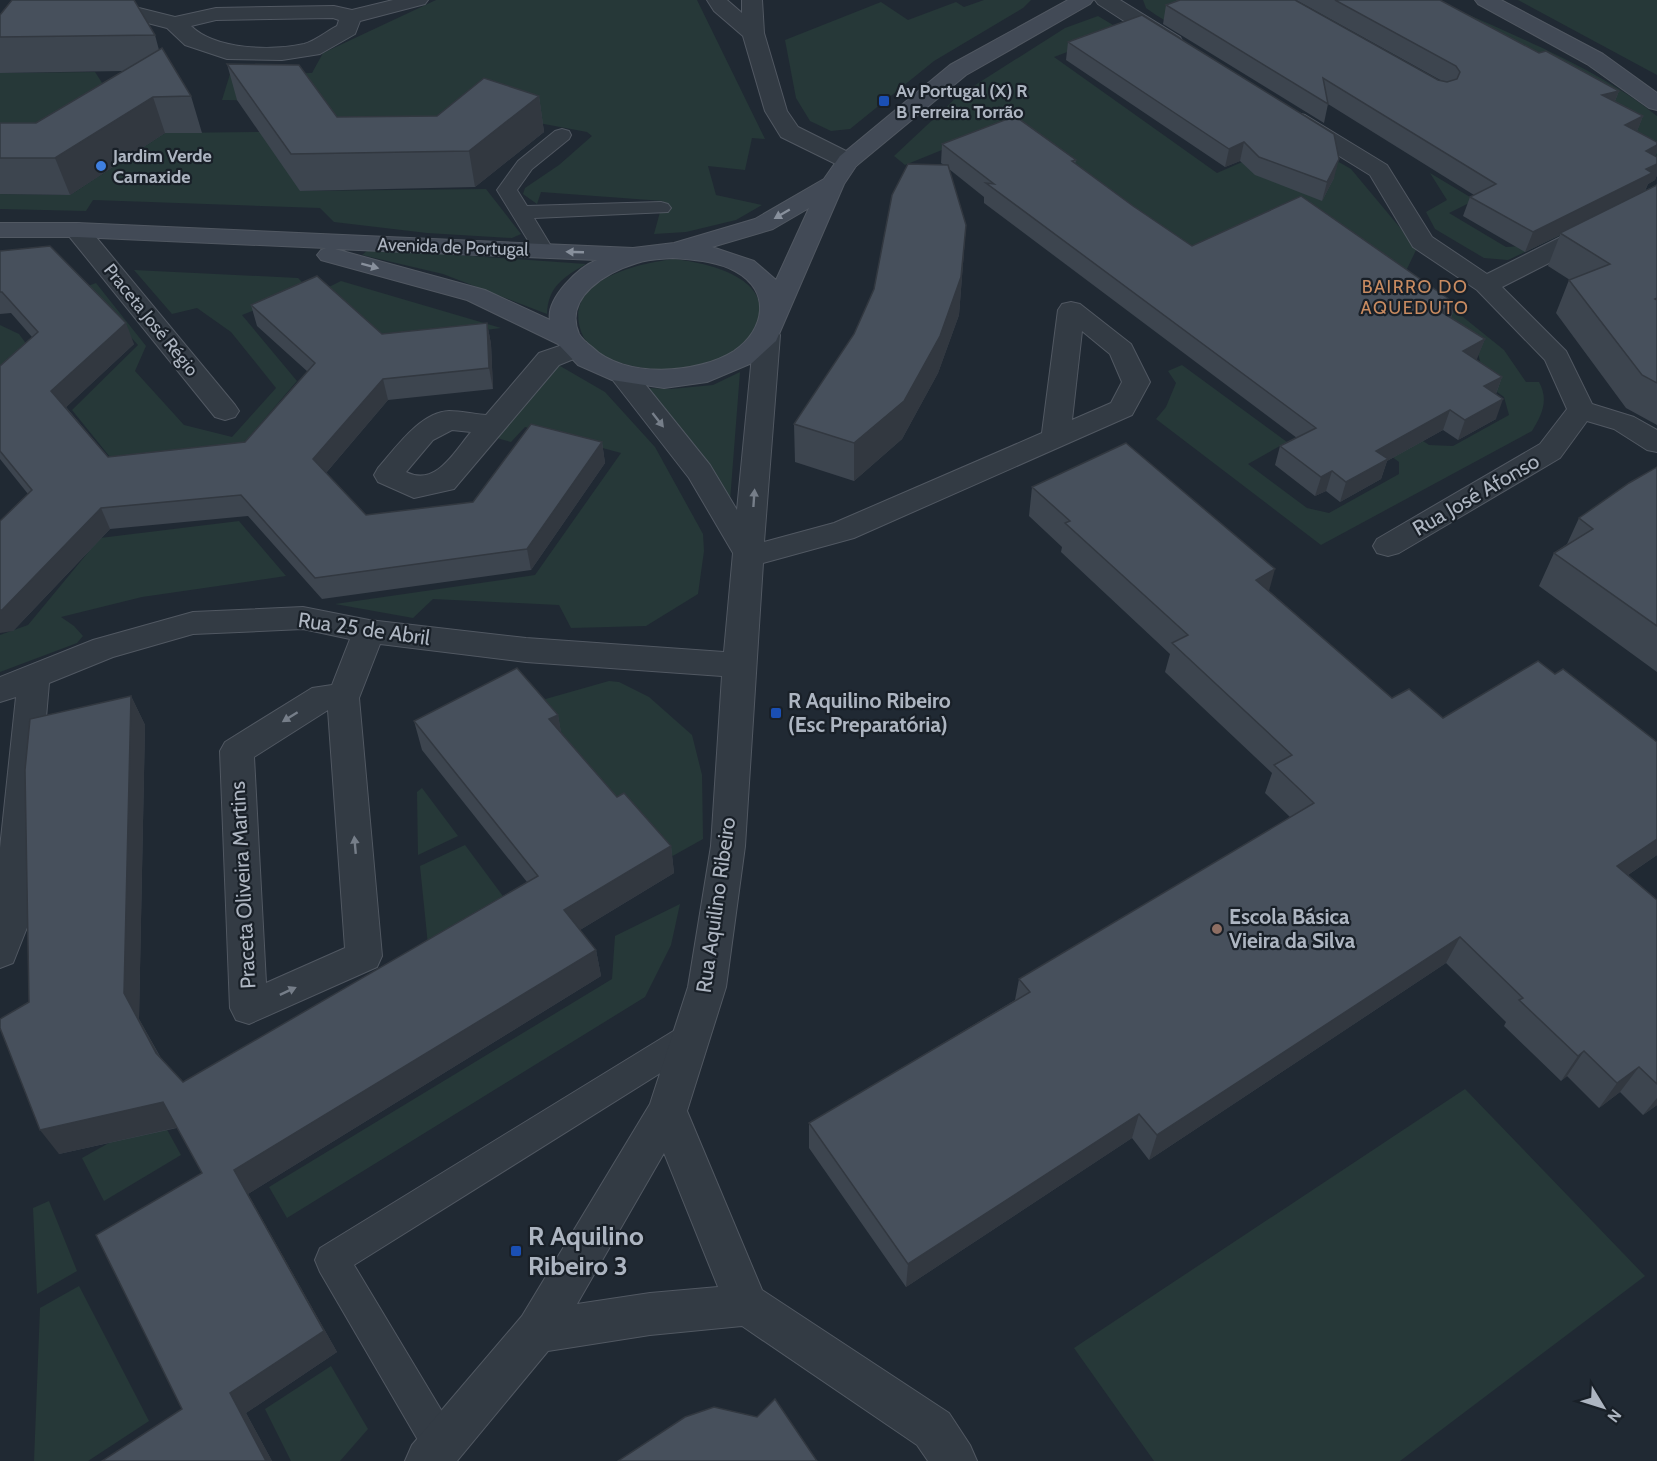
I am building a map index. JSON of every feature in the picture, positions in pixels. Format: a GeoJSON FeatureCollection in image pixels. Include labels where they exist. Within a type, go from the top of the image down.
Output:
{"type":"FeatureCollection","features":[{"type":"Feature","properties":{"kind":"street"},"geometry":{"type":"LineString","coordinates":[[81,0],[178,26],[193,40],[227,52],[282,53],[312,48],[347,29],[351,17]]}},
{"type":"Feature","properties":{"kind":"street"},"geometry":{"type":"LineString","coordinates":[[102,26],[178,26],[216,14],[334,12],[351,17],[418,0]]}},
{"type":"Feature","properties":{"kind":"street"},"geometry":{"type":"LineString","coordinates":[[717,0],[721,7],[753,33]]}},
{"type":"Feature","properties":{"kind":"street"},"geometry":{"type":"LineString","coordinates":[[752,0],[753,33],[776,111],[789,132],[848,161]]}},
{"type":"Feature","properties":{"kind":"street"},"geometry":{"type":"LineString","coordinates":[[832,184],[764,224],[673,250],[634,255],[599,268],[574,289],[562,313],[572,343],[588,360],[622,374],[664,379],[707,373],[743,357],[771,322],[832,184],[848,161],[958,70],[1083,0]]}},
{"type":"Feature","properties":{"kind":"street"},"geometry":{"type":"LineString","coordinates":[[1105,0],[1195,56]]}},
{"type":"Feature","properties":{"kind":"street"},"geometry":{"type":"LineString","coordinates":[[1477,2],[1595,59],[1657,104]]}},
{"type":"Feature","properties":{"kind":"street"},"geometry":{"type":"LineString","coordinates":[[1275,106],[1379,170],[1422,242],[1486,285],[1557,357],[1581,410],[1624,423],[1657,443]]}},
{"type":"Feature","properties":{"kind":"street"},"geometry":{"type":"LineString","coordinates":[[1486,285],[1657,198]]}},
{"type":"Feature","properties":{"kind":"street","name":"Avenida de Portugal"},"geometry":{"type":"LineString","coordinates":[[0,230],[78,230],[634,255]]}},
{"type":"Feature","properties":{"kind":"street","name":"Praceta José Régio"},"geometry":{"type":"LineString","coordinates":[[78,230],[225,411]]}},
{"type":"Feature","properties":{"kind":"street","name":"Avenida de Portugal"},"geometry":{"type":"LineString","coordinates":[[273,240],[476,295],[572,343]]}},
{"type":"Feature","properties":{"kind":"street"},"geometry":{"type":"LineString","coordinates":[[673,250],[712,254],[745,266],[767,286],[771,322]]}},
{"type":"Feature","properties":{"kind":"street","name":"Rua Aquilino Ribeiro"},"geometry":{"type":"LineString","coordinates":[[435,1453],[537,1331],[667,1111],[707,987],[728,846],[739,665],[771,322]]}},
{"type":"Feature","properties":{"kind":"street"},"geometry":{"type":"LineString","coordinates":[[495,424],[549,359],[572,343]]}},
{"type":"Feature","properties":{"kind":"street"},"geometry":{"type":"LineString","coordinates":[[622,374],[700,472],[750,556],[843,531],[1056,436]]}},
{"type":"Feature","properties":{"kind":"street","name":"Rua José Afonso"},"geometry":{"type":"LineString","coordinates":[[1388,546],[1550,451],[1581,410]]}},
{"type":"Feature","properties":{"kind":"street","name":"Rua 25 de Abril"},"geometry":{"type":"LineString","coordinates":[[0,690],[104,648],[193,623],[303,618],[369,631],[526,650],[739,665]]}},
{"type":"Feature","properties":{"kind":"street","name":"Praceta Oliveira Martins"},"geometry":{"type":"LineString","coordinates":[[343,698],[323,697],[237,751],[249,1008],[364,956],[343,698],[369,631]]}},
{"type":"Feature","properties":{"kind":"street"},"geometry":{"type":"LineString","coordinates":[[3,936],[34,676]]}},
{"type":"Feature","properties":{"kind":"street"},"geometry":{"type":"LineString","coordinates":[[667,1111],[747,1305],[933,1429],[954,1461]]}},
{"type":"Feature","properties":{"kind":"street"},"geometry":{"type":"LineString","coordinates":[[537,1331],[650,1314],[747,1305]]}},
{"type":"Feature","properties":{"kind":"lane"},"geometry":{"type":"LineString","coordinates":[[544,251],[507,189],[525,165],[562,135]]}},
{"type":"Feature","properties":{"kind":"lane"},"geometry":{"type":"LineString","coordinates":[[520,212],[661,208]]}},
{"type":"Feature","properties":{"kind":"lane"},"geometry":{"type":"LineString","coordinates":[[435,1453],[332,1260],[691,1036]]}},
{"type":"Feature","properties":{"kind":"shaded area"},"geometry":{"type":"Polygon","coordinates":[[[436,0],[697,0],[765,139],[752,138],[745,170],[708,166],[716,195],[762,205],[736,220],[686,232],[654,234],[663,201],[541,192],[537,204],[523,194],[525,188],[559,165],[592,136],[587,132],[490,114],[346,153],[308,101],[222,100],[230,74],[312,73],[323,53],[436,0]]]}},
{"type":"Feature","properties":{"kind":"shaded area"},"geometry":{"type":"Polygon","coordinates":[[[984,0],[1031,0],[1023,8],[934,61],[850,129],[831,131],[810,121],[796,98],[785,40],[881,2],[908,20],[956,2],[964,7],[984,0]]]}},
{"type":"Feature","properties":{"kind":"shaded area"},"geometry":{"type":"Polygon","coordinates":[[[1143,0],[1196,0],[1230,60],[1156,15],[1146,8],[1143,0]]]}},
{"type":"Feature","properties":{"kind":"shaded area"},"geometry":{"type":"Polygon","coordinates":[[[1436,0],[1551,52],[1633,98],[1657,116],[1657,163],[1646,136],[1611,117],[1436,0]]]}},
{"type":"Feature","properties":{"kind":"shaded area"},"geometry":{"type":"Polygon","coordinates":[[[1518,0],[1657,0],[1657,75],[1518,0]]]}},
{"type":"Feature","properties":{"kind":"shaded area"},"geometry":{"type":"Polygon","coordinates":[[[1098,16],[1123,31],[1054,57],[1217,173],[1297,138],[1351,169],[1417,248],[1406,271],[1504,350],[1526,382],[1539,382],[1544,401],[1539,419],[1532,431],[1321,545],[1156,419],[1166,407],[1176,383],[1168,371],[1182,365],[1287,442],[1248,464],[1307,508],[1329,513],[1399,474],[1399,462],[1353,428],[1382,413],[1429,445],[1453,446],[1509,415],[1504,397],[1470,372],[1481,365],[1473,334],[1372,398],[1001,126],[905,165],[894,156],[958,96],[1065,28],[1098,16]]]}},
{"type":"Feature","properties":{"kind":"shaded area"},"geometry":{"type":"Polygon","coordinates":[[[95,72],[123,115],[0,160],[0,73],[95,72]]]}},
{"type":"Feature","properties":{"kind":"shaded area"},"geometry":{"type":"Polygon","coordinates":[[[260,132],[301,191],[486,189],[521,234],[512,238],[427,233],[334,222],[320,208],[93,200],[86,211],[0,209],[0,194],[70,195],[165,133],[260,132]]]}},
{"type":"Feature","properties":{"kind":"shaded area"},"geometry":{"type":"Polygon","coordinates":[[[1430,173],[1475,200],[1449,213],[1506,247],[1523,246],[1620,204],[1657,184],[1657,189],[1508,260],[1484,258],[1435,229],[1426,212],[1447,200],[1430,173]]]}},
{"type":"Feature","properties":{"kind":"shaded area"},"geometry":{"type":"Polygon","coordinates":[[[369,249],[586,264],[564,278],[554,289],[550,296],[547,314],[443,274],[362,255],[369,249]]]}},
{"type":"Feature","properties":{"kind":"shaded area"},"geometry":{"type":"Polygon","coordinates":[[[674,259],[723,270],[751,287],[758,300],[760,315],[753,333],[741,347],[725,358],[706,365],[663,370],[623,363],[593,349],[580,328],[579,311],[584,297],[609,277],[643,265],[674,259]]]}},
{"type":"Feature","properties":{"kind":"shaded area"},"geometry":{"type":"Polygon","coordinates":[[[134,270],[298,278],[309,289],[242,315],[297,381],[238,450],[114,462],[72,410],[138,345],[85,287],[96,283],[146,346],[135,371],[184,425],[232,437],[276,388],[231,332],[197,308],[172,314],[134,270]]]}},
{"type":"Feature","properties":{"kind":"shaded area"},"geometry":{"type":"Polygon","coordinates":[[[341,281],[501,328],[385,343],[325,289],[341,281]]]}},
{"type":"Feature","properties":{"kind":"shaded area"},"geometry":{"type":"Polygon","coordinates":[[[0,325],[19,334],[30,349],[0,376],[0,325]]]}},
{"type":"Feature","properties":{"kind":"shaded area"},"geometry":{"type":"Polygon","coordinates":[[[555,363],[605,392],[655,447],[703,534],[704,551],[698,594],[646,626],[571,628],[559,605],[433,599],[413,618],[335,604],[535,575],[621,453],[525,427],[511,442],[490,436],[555,363]]]}},
{"type":"Feature","properties":{"kind":"shaded area"},"geometry":{"type":"Polygon","coordinates":[[[740,372],[730,501],[649,388],[671,389],[713,385],[740,372]]]}},
{"type":"Feature","properties":{"kind":"shaded area"},"geometry":{"type":"Polygon","coordinates":[[[239,521],[286,576],[142,597],[61,617],[83,636],[77,643],[0,672],[0,635],[28,625],[100,538],[239,521]]]}},
{"type":"Feature","properties":{"kind":"shaded area"},"geometry":{"type":"Polygon","coordinates":[[[609,681],[619,682],[649,697],[692,735],[702,775],[703,839],[669,858],[600,783],[535,702],[609,681]]]}},
{"type":"Feature","properties":{"kind":"shaded area"},"geometry":{"type":"Polygon","coordinates":[[[422,788],[458,836],[418,855],[417,792],[422,788]]]}},
{"type":"Feature","properties":{"kind":"shaded area"},"geometry":{"type":"Polygon","coordinates":[[[465,845],[508,903],[428,945],[420,866],[465,845]]]}},
{"type":"Feature","properties":{"kind":"shaded area"},"geometry":{"type":"Polygon","coordinates":[[[680,904],[671,945],[645,997],[287,1218],[269,1187],[612,979],[615,936],[680,904]]]}},
{"type":"Feature","properties":{"kind":"shaded area"},"geometry":{"type":"Polygon","coordinates":[[[1465,1089],[1645,1276],[1400,1461],[1154,1461],[1074,1348],[1465,1089]]]}},
{"type":"Feature","properties":{"kind":"shaded area"},"geometry":{"type":"Polygon","coordinates":[[[159,1115],[181,1155],[104,1201],[82,1158],[159,1115]]]}},
{"type":"Feature","properties":{"kind":"shaded area"},"geometry":{"type":"Polygon","coordinates":[[[49,1201],[77,1271],[37,1294],[33,1208],[49,1201]]]}},
{"type":"Feature","properties":{"kind":"shaded area"},"geometry":{"type":"Polygon","coordinates":[[[79,1286],[149,1421],[88,1461],[34,1461],[40,1308],[79,1286]]]}},
{"type":"Feature","properties":{"kind":"shaded area"},"geometry":{"type":"Polygon","coordinates":[[[331,1366],[368,1429],[340,1461],[291,1461],[265,1409],[331,1366]]]}},
{"type":"Feature","properties":{"kind":"building"},"geometry":{"type":"Polygon","coordinates":[[[12,0],[134,0],[155,35],[0,37],[0,15],[12,0]]]}},
{"type":"Feature","properties":{"kind":"building"},"geometry":{"type":"Polygon","coordinates":[[[1180,0],[1295,0],[1438,80],[1447,82],[1457,79],[1460,72],[1456,66],[1335,0],[1440,0],[1539,53],[1546,51],[1619,91],[1602,95],[1643,116],[1625,125],[1657,142],[1657,145],[1646,151],[1657,157],[1657,164],[1646,169],[1652,173],[1533,232],[1470,197],[1496,184],[1323,78],[1328,104],[1166,5],[1180,0]]]}},
{"type":"Feature","properties":{"kind":"building"},"geometry":{"type":"Polygon","coordinates":[[[1142,15],[1334,134],[1339,159],[1327,182],[1259,157],[1244,142],[1229,149],[1068,42],[1142,15]]]}},
{"type":"Feature","properties":{"kind":"building"},"geometry":{"type":"Polygon","coordinates":[[[162,48],[191,96],[153,97],[55,158],[0,158],[0,123],[36,123],[162,48]]]}},
{"type":"Feature","properties":{"kind":"building"},"geometry":{"type":"Polygon","coordinates":[[[227,64],[299,65],[337,117],[437,116],[484,78],[539,96],[469,151],[291,154],[227,64]]]}},
{"type":"Feature","properties":{"kind":"building"},"geometry":{"type":"Polygon","coordinates":[[[1015,116],[1076,160],[1072,161],[1133,206],[1192,246],[1301,196],[1456,304],[1440,311],[1485,339],[1463,351],[1502,377],[1484,386],[1503,399],[1465,420],[1450,410],[1376,451],[1388,459],[1346,482],[1332,471],[1321,477],[1280,446],[1316,428],[986,183],[994,184],[942,144],[1015,116]]]}},
{"type":"Feature","properties":{"kind":"building"},"geometry":{"type":"Polygon","coordinates":[[[908,164],[948,165],[966,225],[961,277],[940,336],[904,401],[854,443],[794,424],[854,334],[874,289],[892,195],[908,164]]]}},
{"type":"Feature","properties":{"kind":"building"},"geometry":{"type":"Polygon","coordinates":[[[1657,185],[1657,298],[1655,299],[1657,300],[1657,383],[1642,375],[1569,280],[1610,264],[1560,233],[1657,185]]]}},
{"type":"Feature","properties":{"kind":"building"},"geometry":{"type":"Polygon","coordinates":[[[50,246],[126,323],[51,391],[108,457],[245,442],[315,363],[251,305],[317,276],[382,334],[487,323],[489,368],[383,379],[313,459],[366,515],[473,502],[531,424],[602,442],[527,549],[315,578],[241,495],[101,508],[0,610],[0,521],[32,490],[0,451],[0,366],[38,332],[0,292],[0,251],[50,246]]]}},
{"type":"Feature","properties":{"kind":"building"},"geometry":{"type":"Polygon","coordinates":[[[1126,443],[1275,569],[1256,580],[1392,698],[1409,689],[1443,718],[1538,661],[1555,674],[1563,669],[1657,742],[1657,839],[1617,866],[1657,900],[1657,1084],[1639,1067],[1617,1083],[1584,1051],[1578,1056],[1519,1000],[1523,998],[1460,937],[1157,1135],[1139,1114],[908,1264],[809,1123],[1030,992],[1019,979],[1314,803],[1274,765],[1292,755],[1172,643],[1188,635],[1065,523],[1070,521],[1032,487],[1126,443]]]}},
{"type":"Feature","properties":{"kind":"building"},"geometry":{"type":"Polygon","coordinates":[[[1657,467],[1657,626],[1554,553],[1593,529],[1579,518],[1629,483],[1657,467]]]}},
{"type":"Feature","properties":{"kind":"building"},"geometry":{"type":"Polygon","coordinates":[[[517,668],[558,715],[549,719],[617,797],[624,793],[671,846],[564,910],[596,950],[234,1170],[324,1331],[230,1393],[266,1461],[102,1461],[182,1409],[96,1235],[202,1173],[163,1102],[40,1130],[0,1028],[0,1019],[29,1002],[25,770],[30,719],[131,696],[124,993],[156,1053],[183,1082],[538,876],[414,721],[517,668]]]}},
{"type":"Feature","properties":{"kind":"building"},"geometry":{"type":"Polygon","coordinates":[[[775,1399],[817,1461],[618,1461],[685,1417],[714,1407],[757,1417],[775,1399]]]}},
{"type":"Feature","properties":{"kind":"place","name":"Av Portugal (X) R B Ferreira Torrão"},"geometry":{"type":"Point","coordinates":[884,101]}},
{"type":"Feature","properties":{"kind":"place","name":"Jardim Verde Carnaxide"},"geometry":{"type":"Point","coordinates":[101,166]}},
{"type":"Feature","properties":{"kind":"place","name":"R Aquilino Ribeiro (Esc Preparatória)"},"geometry":{"type":"Point","coordinates":[776,713]}},
{"type":"Feature","properties":{"kind":"place","name":"Escola Básica Vieira da Silva"},"geometry":{"type":"Point","coordinates":[1217,929]}},
{"type":"Feature","properties":{"kind":"place","name":"R Aquilino Ribeiro 3"},"geometry":{"type":"Point","coordinates":[516,1251]}},
{"type":"Feature","properties":{"kind":"district","name":"BAIRRO DO AQUEDUTO"},"geometry":{"type":"Point","coordinates":[1415,297]}}]}
